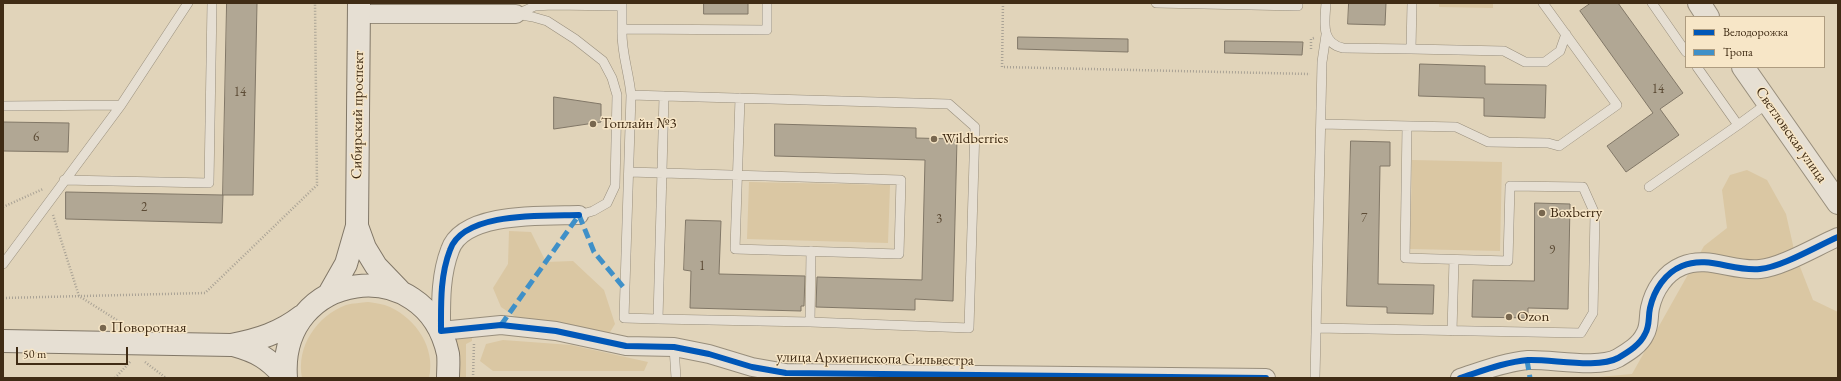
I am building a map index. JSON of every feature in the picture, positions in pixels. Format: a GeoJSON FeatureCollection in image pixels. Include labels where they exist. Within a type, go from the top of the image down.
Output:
{"type":"FeatureCollection","features":[{"type":"Feature","properties":{"kind":"main road"},"geometry":{"type":"LineString","coordinates":[[1699,3],[1707,16]]}},
{"type":"Feature","properties":{"kind":"main road","name":"Сибирский проспект"},"geometry":{"type":"LineString","coordinates":[[357,226],[359,9]]}},
{"type":"Feature","properties":{"kind":"main road","name":"Светловская улица"},"geometry":{"type":"LineString","coordinates":[[1744,68],[1838,203]]}},
{"type":"Feature","properties":{"kind":"main road"},"geometry":{"type":"LineString","coordinates":[[357,226],[364,248],[376,266],[400,291],[428,311],[441,332],[448,355],[448,378]]}},
{"type":"Feature","properties":{"kind":"main road"},"geometry":{"type":"LineString","coordinates":[[329,294],[346,264],[357,226]]}},
{"type":"Feature","properties":{"kind":"main road"},"geometry":{"type":"LineString","coordinates":[[231,345],[265,338],[289,326],[329,294],[361,286],[384,287],[400,291]]}},
{"type":"Feature","properties":{"kind":"main road"},"geometry":{"type":"LineString","coordinates":[[286,377],[288,349],[292,333],[302,316]]}},
{"type":"Feature","properties":{"kind":"main road"},"geometry":{"type":"LineString","coordinates":[[3,341],[231,345],[252,350],[271,362],[286,377]]}},
{"type":"Feature","properties":{"kind":"street"},"geometry":{"type":"LineString","coordinates":[[359,9],[516,14]]}},
{"type":"Feature","properties":{"kind":"street"},"geometry":{"type":"LineString","coordinates":[[441,332],[441,290],[450,249],[458,236],[474,226],[497,219],[579,215]]}},
{"type":"Feature","properties":{"kind":"street"},"geometry":{"type":"LineString","coordinates":[[1460,378],[1502,365],[1527,360],[1599,363],[1616,359],[1636,346],[1645,335],[1648,326],[1650,308],[1656,289],[1668,275],[1682,266],[1698,262],[1739,268],[1761,269],[1782,263],[1838,237]]}},
{"type":"Feature","properties":{"kind":"street","name":"улица Архиепископа Сильвестра"},"geometry":{"type":"LineString","coordinates":[[441,332],[500,325],[556,331],[626,346],[674,348],[709,354],[752,368],[786,373],[1266,378]]}},
{"type":"Feature","properties":{"kind":"lane"},"geometry":{"type":"LineString","coordinates":[[3,264],[48,201],[121,105],[188,3]]}},
{"type":"Feature","properties":{"kind":"lane"},"geometry":{"type":"LineString","coordinates":[[64,180],[209,183],[212,3]]}},
{"type":"Feature","properties":{"kind":"lane"},"geometry":{"type":"LineString","coordinates":[[622,29],[767,30],[767,3]]}},
{"type":"Feature","properties":{"kind":"lane"},"geometry":{"type":"LineString","coordinates":[[1156,3],[1298,6],[1298,3]]}},
{"type":"Feature","properties":{"kind":"lane"},"geometry":{"type":"LineString","coordinates":[[1315,378],[1322,62],[1326,35],[1326,3]]}},
{"type":"Feature","properties":{"kind":"lane"},"geometry":{"type":"LineString","coordinates":[[1411,49],[1412,3]]}},
{"type":"Feature","properties":{"kind":"lane"},"geometry":{"type":"LineString","coordinates":[[1321,124],[1456,127],[1488,142],[1548,143],[1559,146],[1617,105],[1543,3]]}},
{"type":"Feature","properties":{"kind":"lane"},"geometry":{"type":"LineString","coordinates":[[1652,3],[1685,51]]}},
{"type":"Feature","properties":{"kind":"lane"},"geometry":{"type":"LineString","coordinates":[[516,14],[535,6],[622,5],[621,46],[629,74],[631,95],[624,318],[810,322],[970,328],[975,127],[949,104],[631,95]]}},
{"type":"Feature","properties":{"kind":"lane"},"geometry":{"type":"LineString","coordinates":[[516,14],[533,16],[547,21],[575,39],[602,61],[612,78],[617,95],[615,186],[607,203],[593,211],[579,215]]}},
{"type":"Feature","properties":{"kind":"lane"},"geometry":{"type":"LineString","coordinates":[[1326,35],[1332,44],[1343,48],[1504,51],[1525,62],[1545,62],[1560,51],[1566,34]]}},
{"type":"Feature","properties":{"kind":"lane"},"geometry":{"type":"LineString","coordinates":[[1698,68],[1738,125]]}},
{"type":"Feature","properties":{"kind":"lane"},"geometry":{"type":"LineString","coordinates":[[658,319],[664,96]]}},
{"type":"Feature","properties":{"kind":"lane"},"geometry":{"type":"LineString","coordinates":[[628,172],[738,175],[901,180],[899,254],[735,249],[738,175],[740,98]]}},
{"type":"Feature","properties":{"kind":"lane"},"geometry":{"type":"LineString","coordinates":[[1649,187],[1768,103]]}},
{"type":"Feature","properties":{"kind":"lane"},"geometry":{"type":"LineString","coordinates":[[3,106],[121,105]]}},
{"type":"Feature","properties":{"kind":"lane"},"geometry":{"type":"LineString","coordinates":[[1316,328],[1581,333],[1593,314],[1595,214],[1583,187],[1510,186],[1508,261],[1405,258],[1408,126]]}},
{"type":"Feature","properties":{"kind":"lane"},"geometry":{"type":"LineString","coordinates":[[810,322],[811,251]]}},
{"type":"Feature","properties":{"kind":"lane"},"geometry":{"type":"LineString","coordinates":[[1452,331],[1454,260]]}},
{"type":"Feature","properties":{"kind":"lane"},"geometry":{"type":"LineString","coordinates":[[674,348],[676,378]]}},
{"type":"Feature","properties":{"kind":"path"},"geometry":{"type":"LineString","coordinates":[[3,298],[205,294],[317,185],[315,3]]}},
{"type":"Feature","properties":{"kind":"path"},"geometry":{"type":"LineString","coordinates":[[1003,3],[1002,68],[1310,74],[1310,67]]}},
{"type":"Feature","properties":{"kind":"path"},"geometry":{"type":"LineString","coordinates":[[1310,53],[1311,39],[1326,35]]}},
{"type":"Feature","properties":{"kind":"path"},"geometry":{"type":"LineString","coordinates":[[3,207],[64,180]]}},
{"type":"Feature","properties":{"kind":"path"},"geometry":{"type":"LineString","coordinates":[[48,201],[79,296]]}},
{"type":"Feature","properties":{"kind":"path"},"geometry":{"type":"LineString","coordinates":[[473,378],[474,328]]}},
{"type":"Feature","properties":{"kind":"path"},"geometry":{"type":"LineString","coordinates":[[115,378],[132,361]]}},
{"type":"Feature","properties":{"kind":"shaded area"},"geometry":{"type":"Polygon","coordinates":[[[1439,3],[1493,3],[1493,8],[1439,7],[1439,3]]]}},
{"type":"Feature","properties":{"kind":"shaded area"},"geometry":{"type":"Polygon","coordinates":[[[1412,160],[1502,162],[1500,251],[1410,249],[1412,160]]]}},
{"type":"Feature","properties":{"kind":"shaded area"},"geometry":{"type":"Polygon","coordinates":[[[1747,170],[1767,180],[1786,214],[1795,254],[1813,300],[1838,312],[1838,378],[1587,378],[1632,374],[1704,246],[1727,228],[1722,190],[1730,175],[1747,170]]]}},
{"type":"Feature","properties":{"kind":"shaded area"},"geometry":{"type":"Polygon","coordinates":[[[749,182],[890,185],[888,243],[747,239],[749,182]]]}},
{"type":"Feature","properties":{"kind":"shaded area"},"geometry":{"type":"Polygon","coordinates":[[[509,231],[531,232],[546,262],[573,261],[604,290],[615,324],[607,337],[523,322],[501,307],[493,288],[508,264],[509,231]]]}},
{"type":"Feature","properties":{"kind":"shaded area"},"geometry":{"type":"Polygon","coordinates":[[[368,302],[390,307],[399,312],[416,327],[427,346],[430,356],[429,378],[302,378],[302,355],[311,334],[318,324],[336,310],[346,305],[368,302]]]}},
{"type":"Feature","properties":{"kind":"shaded area"},"geometry":{"type":"Polygon","coordinates":[[[472,332],[472,341],[466,344],[466,378],[455,378],[452,338],[472,332]]]}},
{"type":"Feature","properties":{"kind":"shaded area"},"geometry":{"type":"Polygon","coordinates":[[[503,340],[571,345],[648,362],[644,371],[493,371],[480,361],[486,344],[503,340]]]}},
{"type":"Feature","properties":{"kind":"building"},"geometry":{"type":"Polygon","coordinates":[[[227,3],[257,3],[253,195],[223,195],[227,3]]]}},
{"type":"Feature","properties":{"kind":"building"},"geometry":{"type":"Polygon","coordinates":[[[704,3],[748,3],[748,14],[704,14],[704,3]]]}},
{"type":"Feature","properties":{"kind":"building"},"geometry":{"type":"Polygon","coordinates":[[[1349,3],[1386,3],[1385,25],[1348,24],[1349,3]]]}},
{"type":"Feature","properties":{"kind":"building"},"geometry":{"type":"Polygon","coordinates":[[[1591,3],[1618,3],[1683,93],[1660,109],[1679,135],[1626,172],[1607,146],[1653,113],[1580,11],[1591,3]]]}},
{"type":"Feature","properties":{"kind":"building"},"geometry":{"type":"Polygon","coordinates":[[[1018,37],[1128,39],[1128,52],[1018,49],[1018,37]]]}},
{"type":"Feature","properties":{"kind":"building"},"geometry":{"type":"Polygon","coordinates":[[[1225,41],[1303,42],[1302,55],[1225,53],[1225,41]]]}},
{"type":"Feature","properties":{"kind":"building"},"geometry":{"type":"Polygon","coordinates":[[[1420,64],[1485,66],[1485,84],[1546,85],[1545,118],[1484,116],[1484,98],[1419,96],[1420,64]]]}},
{"type":"Feature","properties":{"kind":"building"},"geometry":{"type":"Polygon","coordinates":[[[554,97],[601,104],[601,122],[554,129],[554,97]]]}},
{"type":"Feature","properties":{"kind":"building"},"geometry":{"type":"Polygon","coordinates":[[[3,122],[69,123],[68,152],[3,151],[3,122]]]}},
{"type":"Feature","properties":{"kind":"building"},"geometry":{"type":"Polygon","coordinates":[[[775,124],[916,128],[916,138],[957,139],[953,301],[915,299],[915,310],[816,307],[817,277],[922,280],[925,160],[775,156],[775,124]]]}},
{"type":"Feature","properties":{"kind":"building"},"geometry":{"type":"Polygon","coordinates":[[[1351,141],[1390,142],[1390,166],[1380,166],[1378,284],[1434,285],[1433,314],[1387,313],[1387,307],[1347,306],[1351,141]]]}},
{"type":"Feature","properties":{"kind":"building"},"geometry":{"type":"Polygon","coordinates":[[[66,192],[223,195],[222,223],[66,219],[66,192]]]}},
{"type":"Feature","properties":{"kind":"building"},"geometry":{"type":"Polygon","coordinates":[[[1535,203],[1570,204],[1568,309],[1528,308],[1528,318],[1472,317],[1473,280],[1534,281],[1535,203]]]}},
{"type":"Feature","properties":{"kind":"building"},"geometry":{"type":"Polygon","coordinates":[[[686,220],[721,221],[719,274],[805,276],[804,306],[801,306],[801,311],[690,308],[691,271],[684,270],[686,220]]]}},
{"type":"Feature","properties":{"kind":"marked path"},"geometry":{"type":"LineString","coordinates":[[579,215],[594,252],[625,289]]}},
{"type":"Feature","properties":{"kind":"marked path"},"geometry":{"type":"LineString","coordinates":[[501,325],[579,215]]}},
{"type":"Feature","properties":{"kind":"marked path"},"geometry":{"type":"LineString","coordinates":[[1527,360],[1530,378]]}},
{"type":"Feature","properties":{"kind":"cycle path"},"geometry":{"type":"LineString","coordinates":[[579,215],[547,215],[507,218],[488,222],[471,228],[458,237],[450,250],[444,270],[441,331],[501,325],[556,331],[626,346],[674,347],[709,354],[752,367],[786,373],[1266,378]]}},
{"type":"Feature","properties":{"kind":"cycle path"},"geometry":{"type":"LineString","coordinates":[[1460,378],[1519,361],[1538,360],[1574,363],[1599,363],[1618,358],[1633,348],[1643,338],[1648,328],[1650,308],[1654,295],[1665,278],[1676,269],[1692,263],[1701,262],[1740,268],[1760,269],[1789,260],[1838,237]]}},
{"type":"Feature","properties":{"kind":"place","name":"Топлайн №3"},"geometry":{"type":"Point","coordinates":[593,124]}},
{"type":"Feature","properties":{"kind":"place","name":"Wildberries"},"geometry":{"type":"Point","coordinates":[934,139]}},
{"type":"Feature","properties":{"kind":"place","name":"Boxberry"},"geometry":{"type":"Point","coordinates":[1542,213]}},
{"type":"Feature","properties":{"kind":"place","name":"Ozon"},"geometry":{"type":"Point","coordinates":[1509,317]}},
{"type":"Feature","properties":{"kind":"place","name":"Поворотная"},"geometry":{"type":"Point","coordinates":[103,328]}}]}
